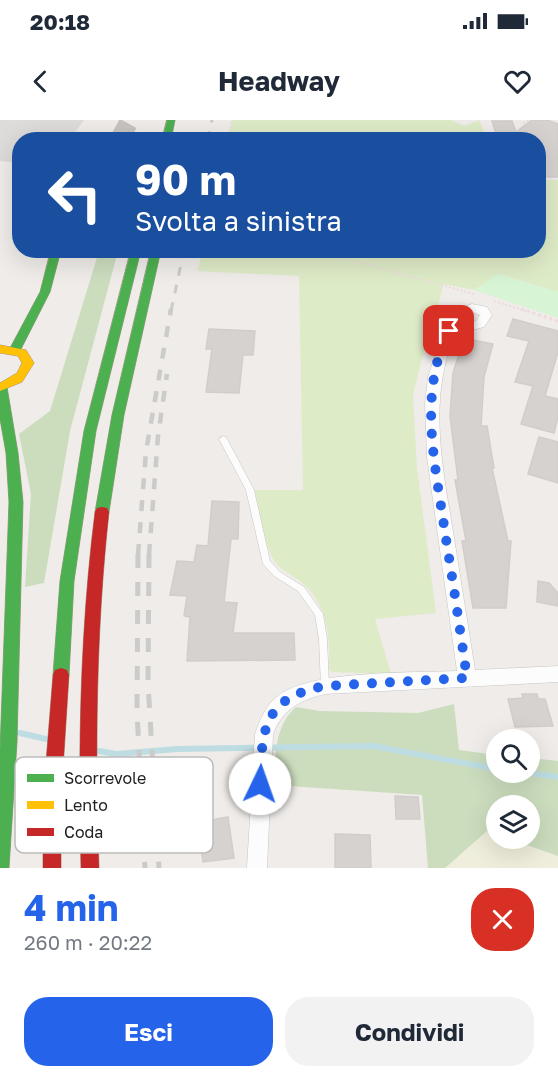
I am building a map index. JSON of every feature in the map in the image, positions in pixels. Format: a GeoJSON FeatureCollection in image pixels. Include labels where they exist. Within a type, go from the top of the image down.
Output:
{"type":"FeatureCollection","features":[{"type":"Feature","properties":{"kind":"main road"},"geometry":{"type":"LineString","coordinates":[[15,350],[45,292],[54,258]]}},
{"type":"Feature","properties":{"kind":"main road"},"geometry":{"type":"LineString","coordinates":[[55,757],[67,581],[90,431],[134,258]]}},
{"type":"Feature","properties":{"kind":"main road"},"geometry":{"type":"LineString","coordinates":[[87,757],[94,581],[115,431],[154,258]]}},
{"type":"Feature","properties":{"kind":"main road"},"geometry":{"type":"LineString","coordinates":[[0,349],[15,350],[26,358],[27,369],[18,381],[0,387],[12,453],[16,502],[9,742],[4,769],[0,868]]}},
{"type":"Feature","properties":{"kind":"main road"},"geometry":{"type":"LineString","coordinates":[[89,853],[90,868]]}},
{"type":"Feature","properties":{"kind":"street"},"geometry":{"type":"LineString","coordinates":[[449,331],[432,387],[431,435],[467,678]]}},
{"type":"Feature","properties":{"kind":"street"},"geometry":{"type":"LineString","coordinates":[[256,868],[264,734],[270,717],[280,704],[304,690],[325,686],[558,674]]}},
{"type":"Feature","properties":{"kind":"lane"},"geometry":{"type":"LineString","coordinates":[[223,439],[250,490],[266,562],[277,574],[301,589],[319,614],[323,639],[325,686]]}},
{"type":"Feature","properties":{"kind":"path"},"geometry":{"type":"LineString","coordinates":[[523,123],[529,120]]}},
{"type":"Feature","properties":{"kind":"path"},"geometry":{"type":"LineString","coordinates":[[343,258],[477,295]]}},
{"type":"Feature","properties":{"kind":"path"},"geometry":{"type":"LineString","coordinates":[[487,298],[558,321]]}},
{"type":"Feature","properties":{"kind":"shaded area"},"geometry":{"type":"Polygon","coordinates":[[[0,120],[84,120],[75,132],[12,132],[12,162],[0,161],[0,120]]]}},
{"type":"Feature","properties":{"kind":"green space"},"geometry":{"type":"Polygon","coordinates":[[[232,120],[451,120],[464,126],[479,120],[484,132],[229,132],[232,120]]]}},
{"type":"Feature","properties":{"kind":"green space"},"geometry":{"type":"Polygon","coordinates":[[[546,180],[558,180],[558,292],[498,274],[474,290],[443,284],[413,395],[417,468],[436,613],[375,619],[391,674],[332,672],[329,669],[328,632],[322,610],[309,590],[275,561],[264,533],[255,490],[303,490],[299,276],[197,271],[201,258],[546,258],[546,180]]]}},
{"type":"Feature","properties":{"kind":"green space"},"geometry":{"type":"Polygon","coordinates":[[[97,258],[116,258],[70,431],[44,583],[25,587],[31,494],[19,434],[50,411],[97,258]]]}},
{"type":"Feature","properties":{"kind":"green space"},"geometry":{"type":"Polygon","coordinates":[[[497,274],[558,292],[558,318],[474,290],[497,274]]]}},
{"type":"Feature","properties":{"kind":"green space"},"geometry":{"type":"Polygon","coordinates":[[[454,704],[459,750],[486,754],[486,783],[540,783],[540,759],[558,761],[558,856],[538,849],[540,795],[486,795],[486,832],[445,868],[428,868],[422,795],[274,785],[279,733],[296,707],[320,711],[418,713],[454,704]]]}},
{"type":"Feature","properties":{"kind":"green space"},"geometry":{"type":"Polygon","coordinates":[[[486,831],[486,849],[538,849],[558,856],[558,868],[445,868],[486,831]]]}},
{"type":"Feature","properties":{"kind":"building"},"geometry":{"type":"Polygon","coordinates":[[[532,120],[547,120],[558,124],[558,177],[546,177],[546,132],[516,132],[532,120]]]}},
{"type":"Feature","properties":{"kind":"building"},"geometry":{"type":"Polygon","coordinates":[[[492,121],[512,121],[516,132],[495,132],[492,121]]]}},
{"type":"Feature","properties":{"kind":"building"},"geometry":{"type":"Polygon","coordinates":[[[513,319],[558,331],[558,352],[545,396],[558,399],[558,417],[554,433],[521,424],[533,386],[515,382],[529,341],[507,336],[513,319]]]}},
{"type":"Feature","properties":{"kind":"building"},"geometry":{"type":"Polygon","coordinates":[[[209,329],[255,331],[253,355],[243,355],[239,393],[206,392],[212,349],[206,349],[209,329]]]}},
{"type":"Feature","properties":{"kind":"building"},"geometry":{"type":"Polygon","coordinates":[[[464,338],[493,344],[484,377],[481,426],[487,426],[494,468],[492,468],[508,541],[511,541],[506,608],[473,608],[462,541],[466,541],[455,480],[458,480],[450,416],[453,373],[464,338]]]}},
{"type":"Feature","properties":{"kind":"building"},"geometry":{"type":"Polygon","coordinates":[[[539,437],[558,442],[558,483],[528,474],[539,437]]]}},
{"type":"Feature","properties":{"kind":"building"},"geometry":{"type":"Polygon","coordinates":[[[212,501],[239,502],[238,539],[231,539],[224,602],[237,603],[233,633],[294,633],[295,660],[187,661],[190,617],[184,616],[187,596],[170,595],[177,561],[194,562],[197,545],[208,546],[212,501]]]}},
{"type":"Feature","properties":{"kind":"building"},"geometry":{"type":"Polygon","coordinates":[[[538,581],[549,583],[558,593],[558,606],[537,602],[538,581]]]}},
{"type":"Feature","properties":{"kind":"building"},"geometry":{"type":"Polygon","coordinates":[[[522,694],[537,694],[538,699],[545,699],[553,726],[515,727],[508,699],[523,698],[522,694]]]}},
{"type":"Feature","properties":{"kind":"building"},"geometry":{"type":"Polygon","coordinates":[[[395,796],[418,797],[420,819],[396,819],[395,796]]]}},
{"type":"Feature","properties":{"kind":"building"},"geometry":{"type":"Polygon","coordinates":[[[228,817],[234,858],[203,862],[202,853],[213,853],[213,820],[228,817]]]}},
{"type":"Feature","properties":{"kind":"building"},"geometry":{"type":"Polygon","coordinates":[[[335,834],[370,835],[371,868],[335,868],[335,834]]]}},
{"type":"Feature","properties":{"kind":"waterway"},"geometry":{"type":"LineString","coordinates":[[20,733],[46,739]]}},
{"type":"Feature","properties":{"kind":"waterway"},"geometry":{"type":"LineString","coordinates":[[99,751],[116,754],[177,749],[373,746],[486,767]]}},
{"type":"Feature","properties":{"kind":"waterway"},"geometry":{"type":"LineString","coordinates":[[540,774],[558,777]]}},
{"type":"Feature","properties":{"kind":"tunnel"},"geometry":{"type":"LineString","coordinates":[[123,132],[130,120]]}},
{"type":"Feature","properties":{"kind":"railway"},"geometry":{"type":"LineString","coordinates":[[210,132],[212,120]]}},
{"type":"Feature","properties":{"kind":"railway"},"geometry":{"type":"LineString","coordinates":[[171,311],[182,258]]}},
{"type":"Feature","properties":{"kind":"railway"},"geometry":{"type":"LineString","coordinates":[[138,555],[146,451],[171,309]]}},
{"type":"Feature","properties":{"kind":"railway"},"geometry":{"type":"LineString","coordinates":[[149,555],[158,436],[167,374]]}},
{"type":"Feature","properties":{"kind":"railway"},"geometry":{"type":"LineString","coordinates":[[138,554],[137,712],[139,757]]}},
{"type":"Feature","properties":{"kind":"railway"},"geometry":{"type":"LineString","coordinates":[[149,554],[148,683],[152,757]]}},
{"type":"Feature","properties":{"kind":"railway"},"geometry":{"type":"LineString","coordinates":[[144,853],[145,868]]}},
{"type":"Feature","properties":{"kind":"railway"},"geometry":{"type":"LineString","coordinates":[[158,853],[159,868]]}},
{"type":"Feature","properties":{"kind":"traffic: fast"},"geometry":{"type":"LineString","coordinates":[[168,132],[171,120]]}},
{"type":"Feature","properties":{"kind":"traffic: fast"},"geometry":{"type":"LineString","coordinates":[[15,350],[45,292],[54,258]]}},
{"type":"Feature","properties":{"kind":"traffic: fast"},"geometry":{"type":"LineString","coordinates":[[61,675],[67,581],[90,431],[134,258]]}},
{"type":"Feature","properties":{"kind":"traffic: fast"},"geometry":{"type":"LineString","coordinates":[[102,512],[118,415],[154,258]]}},
{"type":"Feature","properties":{"kind":"traffic: fast"},"geometry":{"type":"LineString","coordinates":[[0,868],[9,742],[16,502],[12,453],[1,387]]}},
{"type":"Feature","properties":{"kind":"traffic: slow"},"geometry":{"type":"LineString","coordinates":[[0,349],[22,353],[28,363],[24,373],[18,379],[0,387]]}},
{"type":"Feature","properties":{"kind":"traffic: jam"},"geometry":{"type":"LineString","coordinates":[[88,757],[90,645],[102,512]]}},
{"type":"Feature","properties":{"kind":"traffic: jam"},"geometry":{"type":"LineString","coordinates":[[55,757],[61,675]]}},
{"type":"Feature","properties":{"kind":"traffic: jam"},"geometry":{"type":"LineString","coordinates":[[52,853],[52,868]]}},
{"type":"Feature","properties":{"kind":"traffic: jam"},"geometry":{"type":"LineString","coordinates":[[90,853],[90,868]]}},
{"type":"Feature","properties":{"kind":"route"},"geometry":{"type":"LineString","coordinates":[[260,784],[264,734],[270,717],[280,704],[290,697],[304,690],[325,686],[467,678],[431,435],[432,387],[449,331]]}}]}
